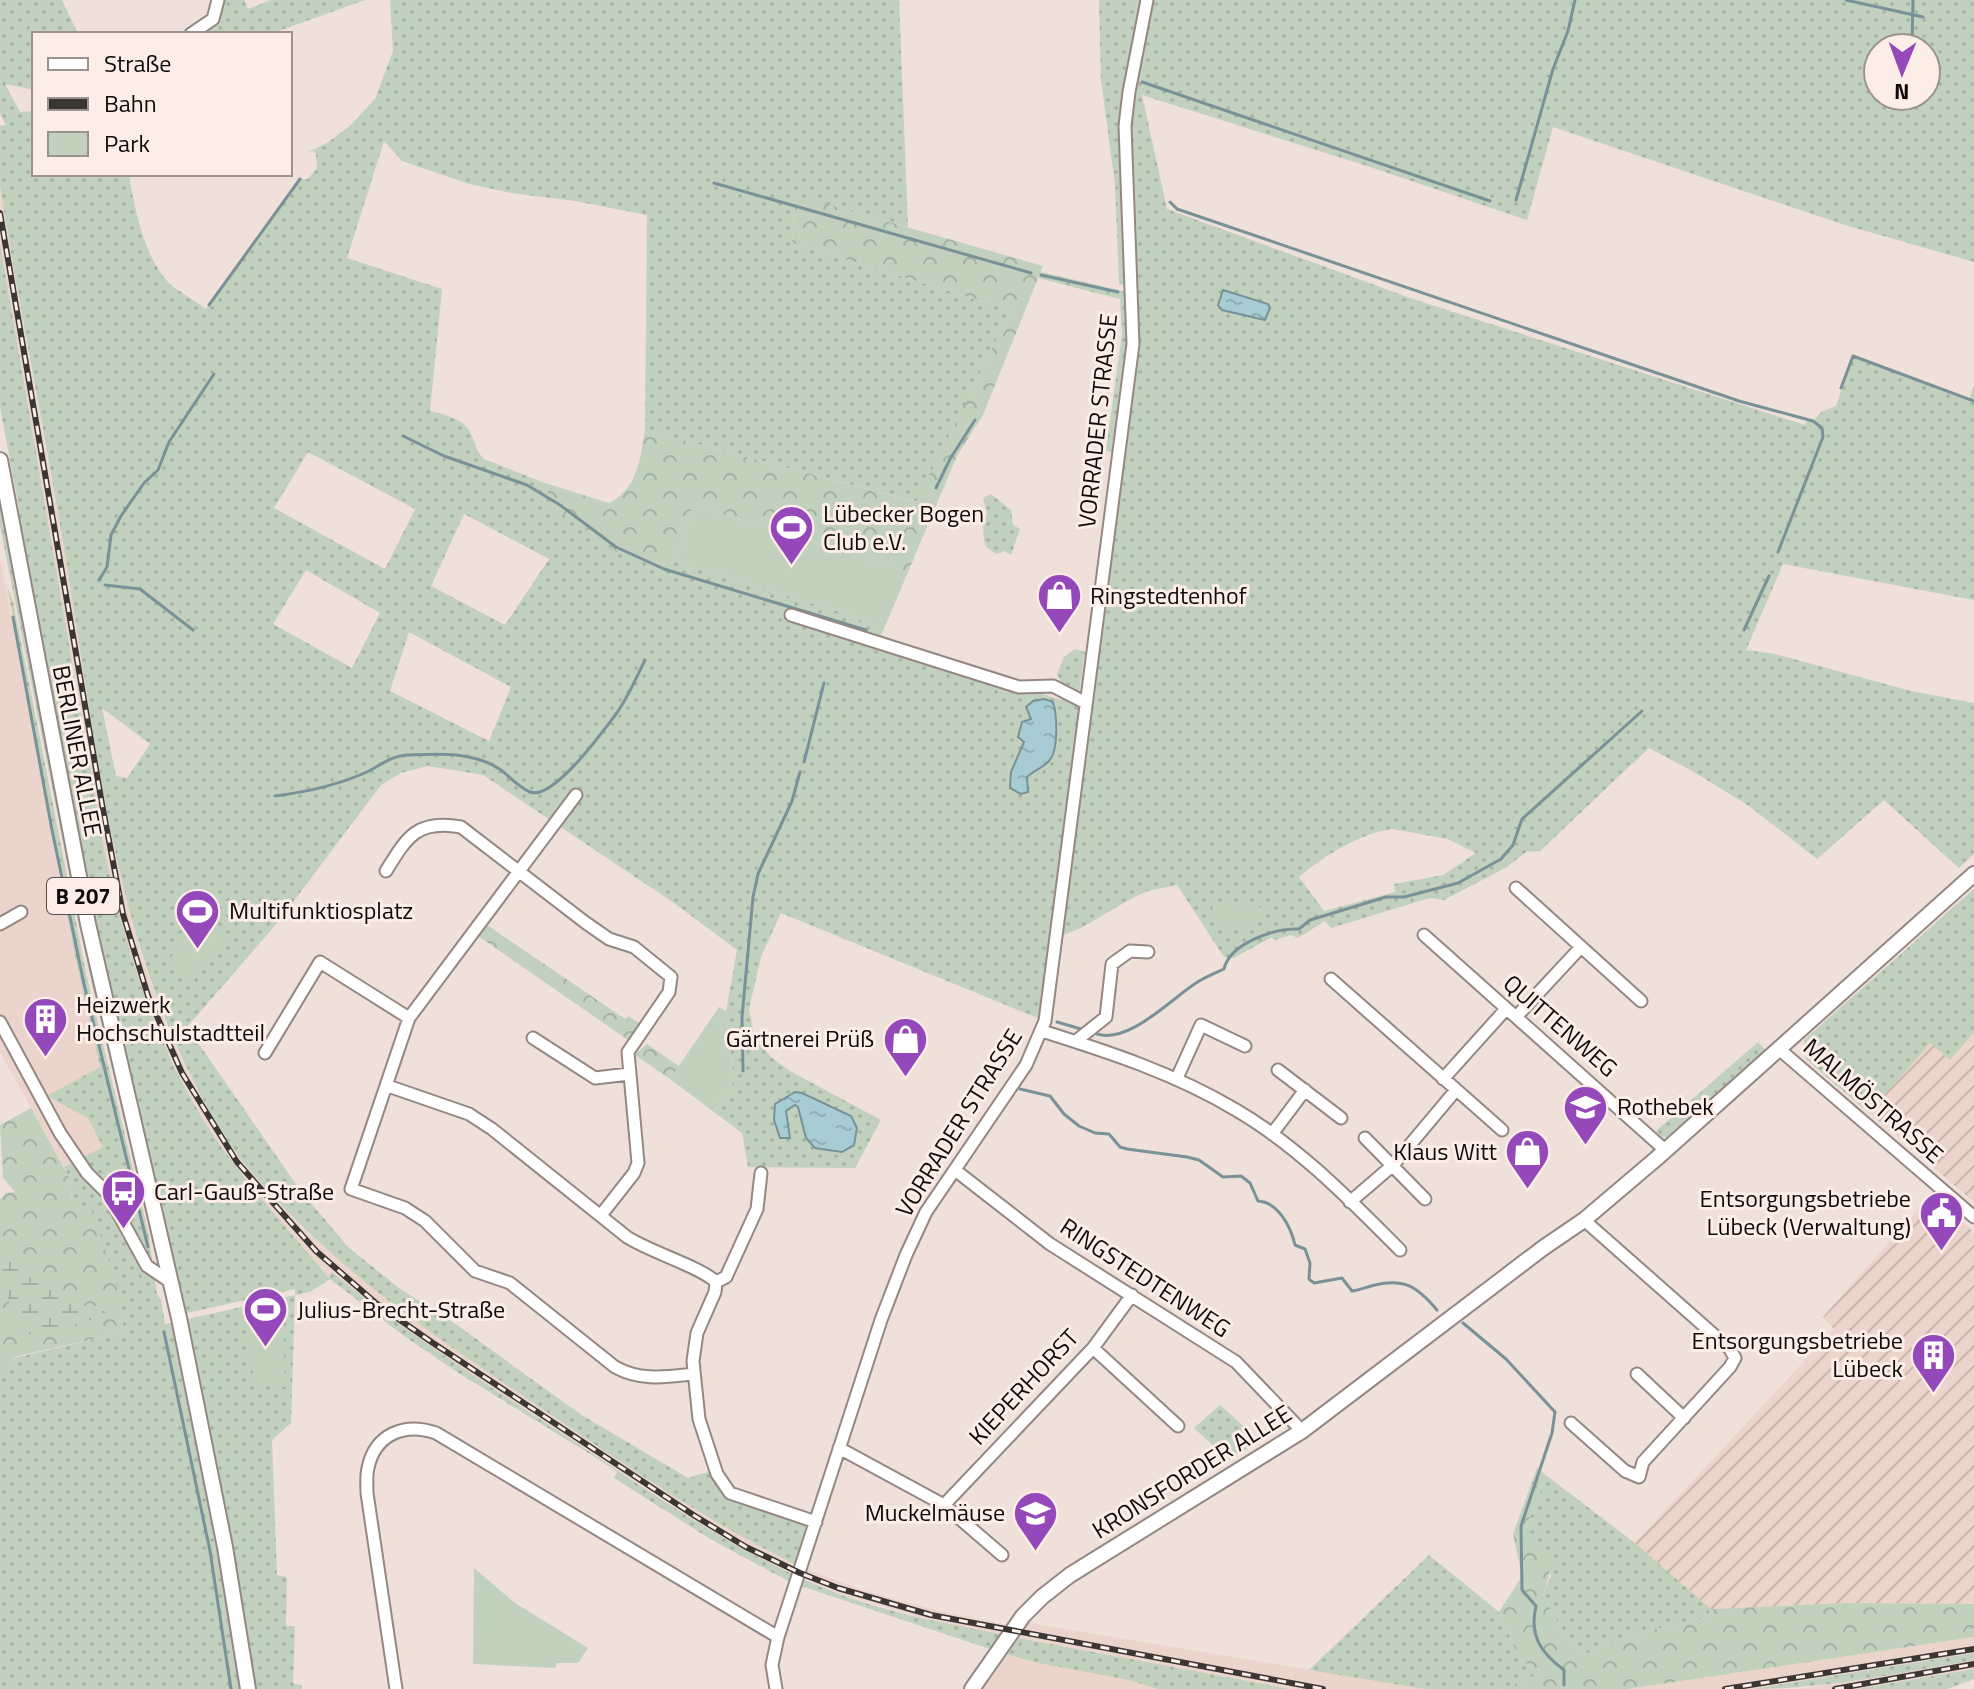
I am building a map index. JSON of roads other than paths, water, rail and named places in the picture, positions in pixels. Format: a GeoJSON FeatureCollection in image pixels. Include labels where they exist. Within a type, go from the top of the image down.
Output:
{"type":"FeatureCollection","features":[{"type":"Feature","properties":{"kind":"main road","name":"BERLINER ALLEE"},"geometry":{"type":"LineString","coordinates":[[0,460],[88,924],[172,1283]]}},
{"type":"Feature","properties":{"kind":"main road","name":"KRONSFORDER ALLEE"},"geometry":{"type":"LineString","coordinates":[[972,1689],[1023,1616],[1042,1597],[1070,1575],[1302,1431],[1584,1220],[1974,874]]}},
{"type":"Feature","properties":{"kind":"main road","name":"B 207"},"geometry":{"type":"LineString","coordinates":[[172,1283],[225,1547],[248,1689]]}},
{"type":"Feature","properties":{"kind":"street"},"geometry":{"type":"LineString","coordinates":[[194,32],[213,19],[218,0]]}},
{"type":"Feature","properties":{"kind":"street","name":"VORRADER STRASSE"},"geometry":{"type":"LineString","coordinates":[[776,1689],[772,1665],[778,1637],[906,1255],[926,1212],[1026,1065],[1042,1031],[1133,344],[1125,126],[1147,0]]}},
{"type":"Feature","properties":{"kind":"street"},"geometry":{"type":"LineString","coordinates":[[791,615],[1019,687],[1053,686],[1086,703]]}},
{"type":"Feature","properties":{"kind":"street"},"geometry":{"type":"LineString","coordinates":[[576,795],[409,1018],[351,1189],[405,1208],[425,1221],[475,1271],[510,1283],[615,1367],[630,1375],[648,1378],[693,1374]]}},
{"type":"Feature","properties":{"kind":"street"},"geometry":{"type":"LineString","coordinates":[[386,871],[409,836],[420,828],[461,827],[603,936],[634,947],[671,977],[669,992],[628,1052],[638,1163],[634,1173],[601,1215]]}},
{"type":"Feature","properties":{"kind":"street"},"geometry":{"type":"LineString","coordinates":[[1516,888],[1641,1001]]}},
{"type":"Feature","properties":{"kind":"street"},"geometry":{"type":"LineString","coordinates":[[0,924],[21,912]]}},
{"type":"Feature","properties":{"kind":"street","name":"QUITTENWEG"},"geometry":{"type":"LineString","coordinates":[[1424,935],[1665,1150]]}},
{"type":"Feature","properties":{"kind":"street"},"geometry":{"type":"LineString","coordinates":[[1516,1017],[1581,947]]}},
{"type":"Feature","properties":{"kind":"street"},"geometry":{"type":"LineString","coordinates":[[1076,1041],[1106,1017],[1112,964],[1130,951],[1148,952]]}},
{"type":"Feature","properties":{"kind":"street"},"geometry":{"type":"LineString","coordinates":[[265,1053],[320,962],[409,1018]]}},
{"type":"Feature","properties":{"kind":"street"},"geometry":{"type":"LineString","coordinates":[[1331,979],[1502,1130]]}},
{"type":"Feature","properties":{"kind":"street"},"geometry":{"type":"LineString","coordinates":[[1443,1079],[1506,1009]]}},
{"type":"Feature","properties":{"kind":"street"},"geometry":{"type":"LineString","coordinates":[[0,1022],[60,1133],[87,1173],[107,1193],[147,1266],[172,1283]]}},
{"type":"Feature","properties":{"kind":"street"},"geometry":{"type":"LineString","coordinates":[[1177,1078],[1201,1025],[1245,1046]]}},
{"type":"Feature","properties":{"kind":"street"},"geometry":{"type":"LineString","coordinates":[[1042,1031],[1177,1078],[1238,1110],[1272,1134],[1400,1250]]}},
{"type":"Feature","properties":{"kind":"street"},"geometry":{"type":"LineString","coordinates":[[533,1038],[595,1078],[629,1074]]}},
{"type":"Feature","properties":{"kind":"street","name":"MALMÖSTRASSE"},"geometry":{"type":"LineString","coordinates":[[1779,1049],[1974,1217]]}},
{"type":"Feature","properties":{"kind":"street"},"geometry":{"type":"LineString","coordinates":[[1278,1070],[1341,1118]]}},
{"type":"Feature","properties":{"kind":"street"},"geometry":{"type":"LineString","coordinates":[[388,1086],[469,1114],[638,1244],[716,1282]]}},
{"type":"Feature","properties":{"kind":"street"},"geometry":{"type":"LineString","coordinates":[[1272,1134],[1305,1090]]}},
{"type":"Feature","properties":{"kind":"street"},"geometry":{"type":"LineString","coordinates":[[1350,1202],[1393,1165],[1456,1090]]}},
{"type":"Feature","properties":{"kind":"street"},"geometry":{"type":"LineString","coordinates":[[1365,1138],[1425,1199]]}},
{"type":"Feature","properties":{"kind":"street","name":"RINGSTEDTENWEG"},"geometry":{"type":"LineString","coordinates":[[955,1170],[1050,1244],[1236,1362],[1302,1431]]}},
{"type":"Feature","properties":{"kind":"street"},"geometry":{"type":"LineString","coordinates":[[716,1282],[726,1277],[757,1209],[761,1173]]}},
{"type":"Feature","properties":{"kind":"street"},"geometry":{"type":"LineString","coordinates":[[1571,1423],[1625,1471],[1639,1477],[1643,1462],[1735,1358],[1730,1349],[1584,1220]]}},
{"type":"Feature","properties":{"kind":"street"},"geometry":{"type":"LineString","coordinates":[[716,1282],[715,1292],[697,1333],[693,1374],[699,1419],[717,1474],[730,1493],[816,1522]]}},
{"type":"Feature","properties":{"kind":"street","name":"KIEPERHORST"},"geometry":{"type":"LineString","coordinates":[[944,1505],[1093,1348],[1132,1295]]}},
{"type":"Feature","properties":{"kind":"street"},"geometry":{"type":"LineString","coordinates":[[1093,1348],[1178,1426]]}},
{"type":"Feature","properties":{"kind":"street"},"geometry":{"type":"LineString","coordinates":[[1637,1374],[1684,1418]]}},
{"type":"Feature","properties":{"kind":"street"},"geometry":{"type":"LineString","coordinates":[[396,1689],[367,1493],[368,1467],[377,1447],[388,1435],[405,1428],[421,1427],[436,1433],[778,1637]]}},
{"type":"Feature","properties":{"kind":"street"},"geometry":{"type":"LineString","coordinates":[[839,1448],[944,1505],[1002,1555]]}},
{"type":"Feature","properties":{"kind":"water"},"geometry":{"type":"Polygon","coordinates":[[[1223,290],[1268,304],[1270,308],[1265,320],[1222,310],[1218,305],[1223,290]]]}},
{"type":"Feature","properties":{"kind":"water"},"geometry":{"type":"Polygon","coordinates":[[[1044,699],[1053,702],[1054,749],[1049,761],[1027,777],[1028,792],[1021,794],[1010,788],[1011,772],[1024,742],[1018,737],[1022,722],[1031,719],[1026,707],[1033,701],[1044,699]]]}},
{"type":"Feature","properties":{"kind":"water"},"geometry":{"type":"Polygon","coordinates":[[[795,1092],[851,1116],[857,1128],[854,1145],[842,1152],[815,1148],[806,1138],[795,1105],[786,1111],[790,1138],[780,1138],[774,1120],[775,1104],[795,1092]]]}},
{"type":"Feature","properties":{"kind":"waterway"},"geometry":{"type":"LineString","coordinates":[[1516,200],[1575,0]]}},
{"type":"Feature","properties":{"kind":"waterway"},"geometry":{"type":"LineString","coordinates":[[1846,0],[1923,17]]}},
{"type":"Feature","properties":{"kind":"waterway"},"geometry":{"type":"LineString","coordinates":[[1912,32],[1913,0]]}},
{"type":"Feature","properties":{"kind":"waterway"},"geometry":{"type":"LineString","coordinates":[[1142,82],[1490,201]]}},
{"type":"Feature","properties":{"kind":"waterway"},"geometry":{"type":"LineString","coordinates":[[209,305],[300,179]]}},
{"type":"Feature","properties":{"kind":"waterway"},"geometry":{"type":"LineString","coordinates":[[714,183],[1031,273]]}},
{"type":"Feature","properties":{"kind":"waterway"},"geometry":{"type":"LineString","coordinates":[[1170,202],[1177,209],[1739,401],[1813,421],[1822,428],[1823,437],[1778,552]]}},
{"type":"Feature","properties":{"kind":"waterway"},"geometry":{"type":"LineString","coordinates":[[1041,275],[1118,292]]}},
{"type":"Feature","properties":{"kind":"waterway"},"geometry":{"type":"LineString","coordinates":[[1841,388],[1853,356],[1974,401]]}},
{"type":"Feature","properties":{"kind":"waterway"},"geometry":{"type":"LineString","coordinates":[[99,580],[107,567],[111,535],[121,516],[144,483],[158,470],[169,442],[214,374]]}},
{"type":"Feature","properties":{"kind":"waterway"},"geometry":{"type":"LineString","coordinates":[[936,488],[975,420]]}},
{"type":"Feature","properties":{"kind":"waterway"},"geometry":{"type":"LineString","coordinates":[[403,436],[444,456],[527,485],[560,505],[616,547],[664,569],[866,630]]}},
{"type":"Feature","properties":{"kind":"waterway"},"geometry":{"type":"LineString","coordinates":[[1744,630],[1769,576]]}},
{"type":"Feature","properties":{"kind":"waterway"},"geometry":{"type":"LineString","coordinates":[[105,585],[140,589],[193,630]]}},
{"type":"Feature","properties":{"kind":"waterway"},"geometry":{"type":"LineString","coordinates":[[13,617],[84,984],[148,1247]]}},
{"type":"Feature","properties":{"kind":"waterway"},"geometry":{"type":"LineString","coordinates":[[275,796],[335,784],[396,757],[432,754],[479,760],[501,770],[526,790],[540,792],[564,776],[600,735],[624,701],[645,660]]}},
{"type":"Feature","properties":{"kind":"waterway"},"geometry":{"type":"LineString","coordinates":[[804,762],[824,683]]}},
{"type":"Feature","properties":{"kind":"waterway"},"geometry":{"type":"LineString","coordinates":[[1097,1034],[1109,1035],[1136,1026],[1196,983],[1224,969],[1235,952],[1266,934],[1299,929],[1310,920],[1386,897],[1404,897],[1458,883],[1501,859],[1513,845],[1522,819],[1642,711]]}},
{"type":"Feature","properties":{"kind":"waterway"},"geometry":{"type":"LineString","coordinates":[[743,1071],[742,1017],[753,897],[758,874],[792,801],[800,772]]}},
{"type":"Feature","properties":{"kind":"waterway"},"geometry":{"type":"LineString","coordinates":[[1057,1022],[1081,1029]]}},
{"type":"Feature","properties":{"kind":"waterway","name":"Rothebek"},"geometry":{"type":"LineString","coordinates":[[1020,1089],[1050,1096],[1064,1114],[1079,1126],[1095,1133],[1109,1134],[1120,1147],[1187,1157],[1199,1160],[1223,1177],[1241,1176],[1250,1183],[1258,1201],[1272,1206],[1282,1217],[1295,1245],[1305,1249],[1310,1263],[1309,1279],[1314,1283],[1342,1278],[1352,1291],[1382,1283],[1401,1283],[1416,1289],[1437,1310]]}},
{"type":"Feature","properties":{"kind":"waterway","name":"Rothebek"},"geometry":{"type":"LineString","coordinates":[[1463,1323],[1506,1359],[1555,1412],[1552,1433],[1521,1526],[1522,1590],[1536,1606],[1536,1635],[1543,1650],[1564,1670],[1564,1685]]}},
{"type":"Feature","properties":{"kind":"waterway"},"geometry":{"type":"LineString","coordinates":[[164,1332],[210,1551],[231,1689]]}},
{"type":"Feature","properties":{"kind":"railway"},"geometry":{"type":"LineString","coordinates":[[0,213],[123,914],[148,996],[182,1073],[237,1162],[316,1251],[377,1304],[433,1343],[695,1516],[746,1547],[800,1573],[838,1588],[931,1615],[1323,1689]]}},
{"type":"Feature","properties":{"kind":"railway"},"geometry":{"type":"LineString","coordinates":[[1725,1689],[1974,1649]]}},
{"type":"Feature","properties":{"kind":"railway"},"geometry":{"type":"LineString","coordinates":[[1835,1689],[1974,1664]]}},
{"type":"Feature","properties":{"kind":"place","name":"Lübecker Bogen Club e.V."},"geometry":{"type":"Point","coordinates":[792,567]}},
{"type":"Feature","properties":{"kind":"place","name":"Ringstedtenhof"},"geometry":{"type":"Point","coordinates":[1059,635]}},
{"type":"Feature","properties":{"kind":"place","name":"Multifunktiosplatz"},"geometry":{"type":"Point","coordinates":[198,950]}},
{"type":"Feature","properties":{"kind":"place","name":"Heizwerk Hochschulstadtteil"},"geometry":{"type":"Point","coordinates":[45,1058]}},
{"type":"Feature","properties":{"kind":"place","name":"Gärtnerei Prüß"},"geometry":{"type":"Point","coordinates":[905,1078]}},
{"type":"Feature","properties":{"kind":"place","name":"Rothebek"},"geometry":{"type":"Point","coordinates":[1586,1146]}},
{"type":"Feature","properties":{"kind":"place","name":"Klaus Witt"},"geometry":{"type":"Point","coordinates":[1528,1191]}},
{"type":"Feature","properties":{"kind":"place","name":"Carl-Gauß-Straße"},"geometry":{"type":"Point","coordinates":[123,1231]}},
{"type":"Feature","properties":{"kind":"place","name":"Entsorgungsbetriebe Lübeck (Verwaltung)"},"geometry":{"type":"Point","coordinates":[1942,1252]}},
{"type":"Feature","properties":{"kind":"place","name":"Julius-Brecht-Straße"},"geometry":{"type":"Point","coordinates":[266,1349]}},
{"type":"Feature","properties":{"kind":"place","name":"Entsorgungsbetriebe Lübeck"},"geometry":{"type":"Point","coordinates":[1934,1394]}},
{"type":"Feature","properties":{"kind":"place","name":"Muckelmäuse"},"geometry":{"type":"Point","coordinates":[1036,1552]}}]}
